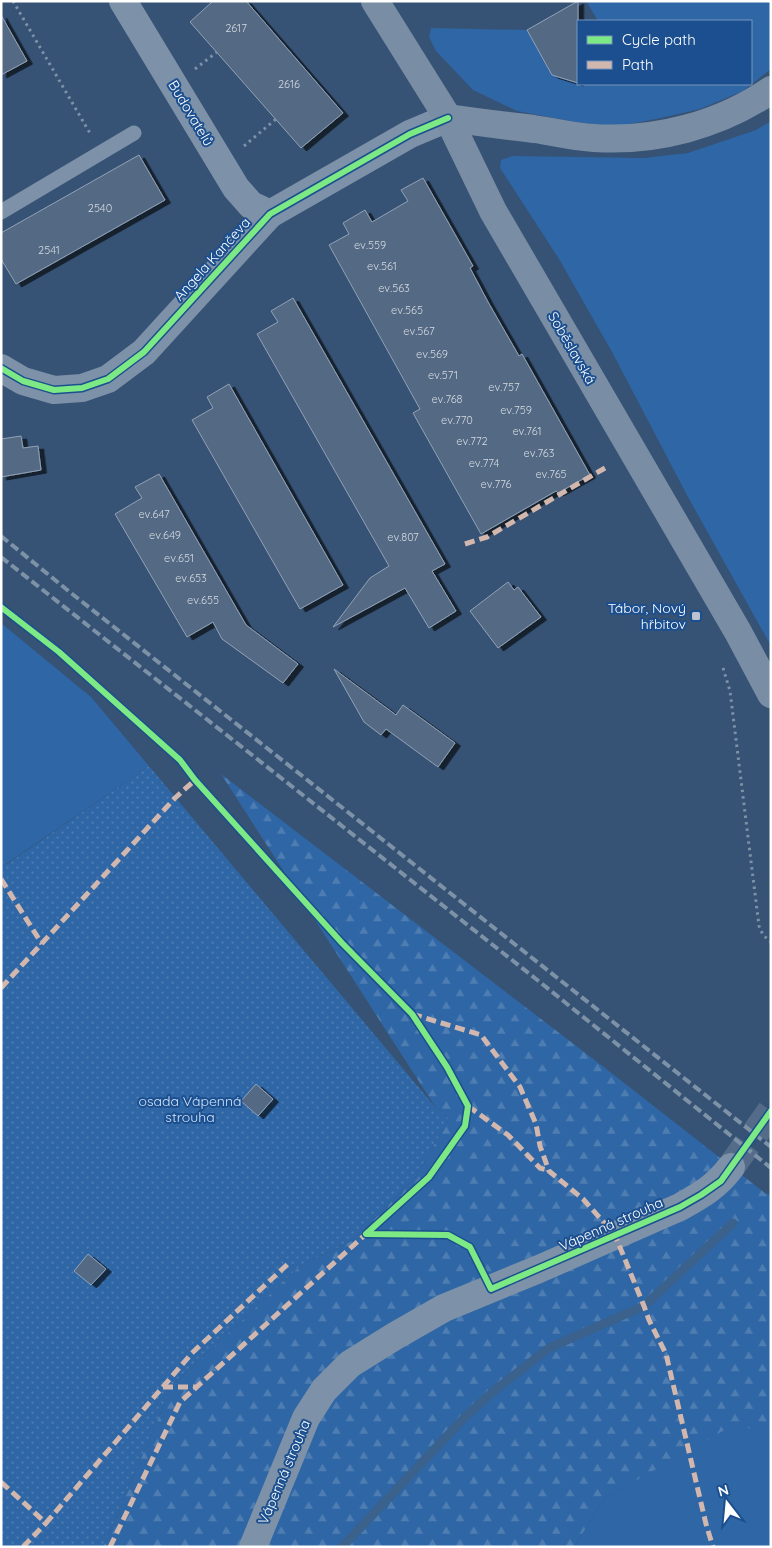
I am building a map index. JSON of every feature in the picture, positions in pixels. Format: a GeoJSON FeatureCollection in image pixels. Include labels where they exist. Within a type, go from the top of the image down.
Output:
{"type":"FeatureCollection","features":[{"type":"Feature","properties":{"kind":"main road","name":"Soběslavská"},"geometry":{"type":"LineString","coordinates":[[376,1],[448,118],[493,211],[738,632],[771,694]]}},
{"type":"Feature","properties":{"kind":"main road"},"geometry":{"type":"LineString","coordinates":[[448,118],[570,136],[628,138],[657,135],[710,122],[740,109],[771,90]]}},
{"type":"Feature","properties":{"kind":"street","name":"Budovatelů"},"geometry":{"type":"LineString","coordinates":[[123,1],[236,188],[251,205],[270,214]]}},
{"type":"Feature","properties":{"kind":"street","name":"Angela Kančeva"},"geometry":{"type":"LineString","coordinates":[[1,368],[23,381],[54,390],[82,388],[108,379],[144,352],[270,214],[410,134],[448,118]]}},
{"type":"Feature","properties":{"kind":"street","name":"Vápenná strouha"},"geometry":{"type":"LineString","coordinates":[[253,1547],[306,1418],[324,1390],[350,1364],[444,1308],[539,1269],[680,1207],[720,1181],[731,1167]]}},
{"type":"Feature","properties":{"kind":"lane"},"geometry":{"type":"LineString","coordinates":[[1,212],[134,133]]}},
{"type":"Feature","properties":{"kind":"path"},"geometry":{"type":"LineString","coordinates":[[13,1],[101,153]]}},
{"type":"Feature","properties":{"kind":"path"},"geometry":{"type":"LineString","coordinates":[[189,74],[217,52]]}},
{"type":"Feature","properties":{"kind":"path"},"geometry":{"type":"LineString","coordinates":[[242,148],[276,119]]}},
{"type":"Feature","properties":{"kind":"path"},"geometry":{"type":"LineString","coordinates":[[723,667],[730,691],[759,926],[763,935],[771,942]]}},
{"type":"Feature","properties":{"kind":"green space"},"geometry":{"type":"Polygon","coordinates":[[[586,1],[771,1],[771,69],[752,84],[752,20],[597,20],[586,1]]]}},
{"type":"Feature","properties":{"kind":"green space"},"geometry":{"type":"Polygon","coordinates":[[[431,28],[527,30],[552,75],[572,81],[577,78],[577,85],[751,85],[743,91],[700,109],[661,118],[620,126],[581,123],[517,111],[473,90],[436,51],[429,37],[431,28]]]}},
{"type":"Feature","properties":{"kind":"green space"},"geometry":{"type":"Polygon","coordinates":[[[771,121],[771,646],[688,497],[612,352],[559,259],[500,168],[501,160],[512,156],[644,158],[688,153],[756,130],[771,121]]]}},
{"type":"Feature","properties":{"kind":"green space"},"geometry":{"type":"Polygon","coordinates":[[[1,623],[91,697],[149,766],[6,864],[1,856],[1,623]]]}},
{"type":"Feature","properties":{"kind":"green space","name":"osada Vápenná strouha"},"geometry":{"type":"Polygon","coordinates":[[[149,766],[436,1108],[449,1119],[416,1176],[354,1240],[301,1265],[172,1386],[103,1547],[1,1547],[1,856],[7,864],[149,766]]]}},
{"type":"Feature","properties":{"kind":"green space"},"geometry":{"type":"Polygon","coordinates":[[[221,774],[765,1193],[771,1195],[771,1435],[735,1424],[604,1499],[574,1547],[103,1547],[172,1386],[301,1265],[354,1240],[416,1176],[449,1119],[436,1108],[221,774]]]}},
{"type":"Feature","properties":{"kind":"green space"},"geometry":{"type":"Polygon","coordinates":[[[735,1423],[771,1435],[771,1547],[574,1547],[604,1499],[735,1423]]]}},
{"type":"Feature","properties":{"kind":"building"},"geometry":{"type":"Polygon","coordinates":[[[213,1],[246,1],[343,113],[301,148],[190,22],[213,1]]]}},
{"type":"Feature","properties":{"kind":"building"},"geometry":{"type":"Polygon","coordinates":[[[578,1],[577,83],[552,75],[527,30],[578,1]]]}},
{"type":"Feature","properties":{"kind":"building"},"geometry":{"type":"Polygon","coordinates":[[[1,15],[27,61],[1,75],[1,15]]]}},
{"type":"Feature","properties":{"kind":"building"},"geometry":{"type":"Polygon","coordinates":[[[139,155],[165,200],[16,284],[1,259],[1,233],[139,155]]]}},
{"type":"Feature","properties":{"kind":"building"},"geometry":{"type":"Polygon","coordinates":[[[423,178],[473,266],[470,268],[488,302],[519,356],[522,354],[590,475],[558,493],[556,491],[481,534],[413,413],[420,409],[329,245],[349,234],[343,223],[365,210],[372,222],[408,201],[401,190],[423,178]]]}},
{"type":"Feature","properties":{"kind":"building"},"geometry":{"type":"Polygon","coordinates":[[[293,298],[445,564],[432,571],[456,611],[429,628],[405,588],[333,627],[370,578],[389,566],[257,334],[278,322],[271,311],[293,298]]]}},
{"type":"Feature","properties":{"kind":"building"},"geometry":{"type":"Polygon","coordinates":[[[229,384],[343,585],[300,609],[192,420],[213,408],[207,397],[229,384]]]}},
{"type":"Feature","properties":{"kind":"building"},"geometry":{"type":"Polygon","coordinates":[[[21,436],[23,448],[38,446],[41,470],[1,477],[1,439],[21,436]]]}},
{"type":"Feature","properties":{"kind":"building"},"geometry":{"type":"Polygon","coordinates":[[[159,474],[246,625],[298,664],[283,683],[222,639],[213,622],[187,637],[115,514],[142,498],[135,487],[159,474]]]}},
{"type":"Feature","properties":{"kind":"building"},"geometry":{"type":"Polygon","coordinates":[[[508,582],[514,590],[518,587],[541,617],[498,648],[470,611],[508,582]]]}},
{"type":"Feature","properties":{"kind":"building"},"geometry":{"type":"Polygon","coordinates":[[[334,669],[396,715],[403,705],[455,743],[438,767],[386,729],[381,735],[364,722],[334,669]]]}},
{"type":"Feature","properties":{"kind":"building"},"geometry":{"type":"Polygon","coordinates":[[[256,1084],[273,1099],[258,1116],[241,1101],[256,1084]]]}},
{"type":"Feature","properties":{"kind":"building"},"geometry":{"type":"Polygon","coordinates":[[[88,1254],[106,1269],[91,1285],[74,1271],[88,1254]]]}},
{"type":"Feature","properties":{"kind":"waterway","name":"Vápenná strouha"},"geometry":{"type":"LineString","coordinates":[[342,1547],[464,1418],[495,1390],[549,1348],[644,1306],[733,1223]]}},
{"type":"Feature","properties":{"kind":"tunnel"},"geometry":{"type":"LineString","coordinates":[[731,1167],[771,1111]]}},
{"type":"Feature","properties":{"kind":"railway"},"geometry":{"type":"LineString","coordinates":[[1,536],[771,1147]]}},
{"type":"Feature","properties":{"kind":"railway"},"geometry":{"type":"LineString","coordinates":[[1,557],[536,979],[771,1168]]}},
{"type":"Feature","properties":{"kind":"marked path"},"geometry":{"type":"LineString","coordinates":[[465,544],[487,537],[605,468]]}},
{"type":"Feature","properties":{"kind":"marked path"},"geometry":{"type":"LineString","coordinates":[[1,988],[175,798],[195,780]]}},
{"type":"Feature","properties":{"kind":"marked path"},"geometry":{"type":"LineString","coordinates":[[1,879],[42,944]]}},
{"type":"Feature","properties":{"kind":"marked path"},"geometry":{"type":"LineString","coordinates":[[412,1014],[481,1035],[520,1087],[536,1124],[540,1146],[549,1171],[583,1199],[615,1235],[649,1320],[666,1354],[713,1547]]}},
{"type":"Feature","properties":{"kind":"marked path"},"geometry":{"type":"LineString","coordinates":[[468,1106],[508,1135],[540,1168],[549,1171]]}},
{"type":"Feature","properties":{"kind":"marked path"},"geometry":{"type":"LineString","coordinates":[[110,1547],[180,1402],[366,1234]]}},
{"type":"Feature","properties":{"kind":"marked path"},"geometry":{"type":"LineString","coordinates":[[1,1482],[46,1523],[192,1353],[290,1262]]}},
{"type":"Feature","properties":{"kind":"marked path"},"geometry":{"type":"LineString","coordinates":[[163,1387],[196,1387]]}},
{"type":"Feature","properties":{"kind":"marked path"},"geometry":{"type":"LineString","coordinates":[[23,1547],[46,1523]]}},
{"type":"Feature","properties":{"kind":"cycle path"},"geometry":{"type":"LineString","coordinates":[[1,368],[23,381],[54,390],[82,388],[108,379],[144,352],[270,214],[410,134],[448,118]]}},
{"type":"Feature","properties":{"kind":"cycle path"},"geometry":{"type":"LineString","coordinates":[[1,607],[59,652],[180,760],[195,780],[342,943],[412,1014],[447,1067],[468,1106],[465,1126],[429,1177],[366,1234],[448,1235],[470,1247],[491,1289],[680,1207],[701,1195],[721,1181],[771,1111]]}},
{"type":"Feature","properties":{"kind":"place","name":"Tábor, Nový hřbitov"},"geometry":{"type":"Point","coordinates":[696,616]}}]}
